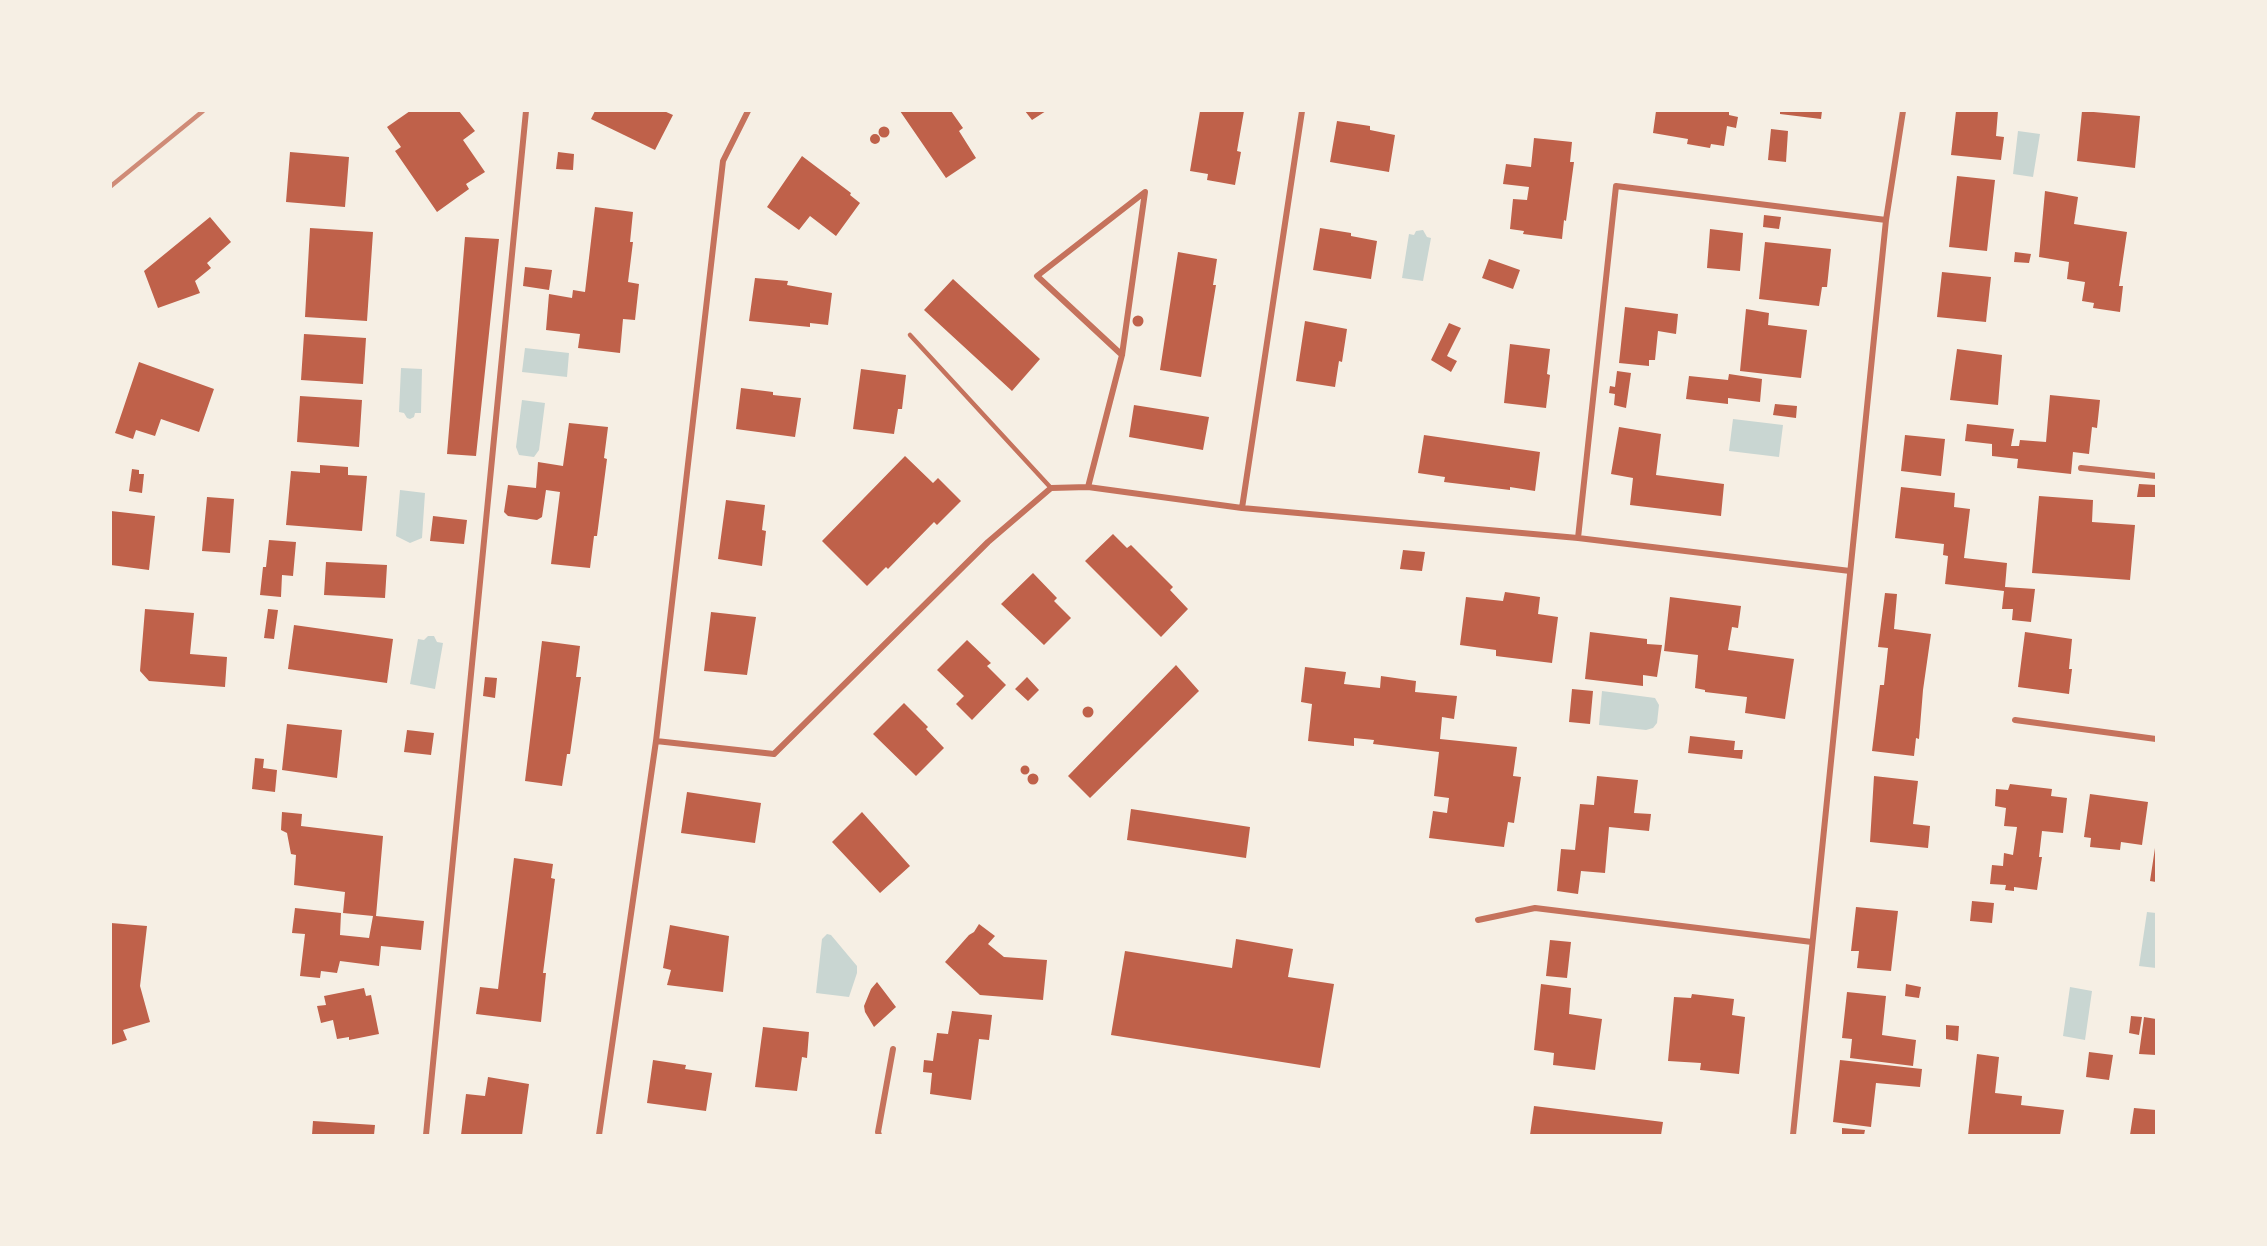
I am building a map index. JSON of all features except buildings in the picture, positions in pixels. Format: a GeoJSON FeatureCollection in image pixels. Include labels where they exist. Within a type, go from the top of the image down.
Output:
{"type":"FeatureCollection","features":[{"type":"Feature","properties":{"kind":"street"},"geometry":{"type":"LineString","coordinates":[[426,1135],[526,111]]}},
{"type":"Feature","properties":{"kind":"street"},"geometry":{"type":"LineString","coordinates":[[598,1135],[656,741],[723,161],[748,111]]}},
{"type":"Feature","properties":{"kind":"street"},"geometry":{"type":"LineString","coordinates":[[1242,508],[1302,111]]}},
{"type":"Feature","properties":{"kind":"street"},"geometry":{"type":"LineString","coordinates":[[1793,1135],[1886,220],[1903,111]]}},
{"type":"Feature","properties":{"kind":"street"},"geometry":{"type":"LineString","coordinates":[[1578,538],[1616,186],[1886,220]]}},
{"type":"Feature","properties":{"kind":"street"},"geometry":{"type":"LineString","coordinates":[[1088,487],[1122,355],[1145,192],[1036,276],[1122,355]]}},
{"type":"Feature","properties":{"kind":"street"},"geometry":{"type":"LineString","coordinates":[[2081,468],[2156,476]]}},
{"type":"Feature","properties":{"kind":"street"},"geometry":{"type":"LineString","coordinates":[[656,741],[774,754],[988,542],[1051,488],[1088,487],[1242,508],[1578,538],[1850,571]]}},
{"type":"Feature","properties":{"kind":"street"},"geometry":{"type":"LineString","coordinates":[[2015,720],[2156,739]]}},
{"type":"Feature","properties":{"kind":"street"},"geometry":{"type":"LineString","coordinates":[[1478,920],[1535,908],[1812,942]]}},
{"type":"Feature","properties":{"kind":"street"},"geometry":{"type":"LineString","coordinates":[[879,1135],[893,1049]]}},
{"type":"Feature","properties":{"kind":"lane"},"geometry":{"type":"LineString","coordinates":[[910,335],[1051,488]]}},
{"type":"Feature","properties":{"kind":"shaded area"},"geometry":{"type":"Polygon","coordinates":[[[2018,131],[2040,134],[2033,177],[2013,174],[2018,131]]]}},
{"type":"Feature","properties":{"kind":"shaded area"},"geometry":{"type":"Polygon","coordinates":[[[1423,230],[1427,237],[1431,238],[1423,281],[1402,278],[1409,234],[1414,235],[1416,231],[1423,230]]]}},
{"type":"Feature","properties":{"kind":"shaded area"},"geometry":{"type":"Polygon","coordinates":[[[525,348],[569,353],[567,377],[522,372],[525,348]]]}},
{"type":"Feature","properties":{"kind":"shaded area"},"geometry":{"type":"Polygon","coordinates":[[[401,368],[422,369],[421,413],[415,413],[410,419],[404,413],[399,412],[401,368]]]}},
{"type":"Feature","properties":{"kind":"shaded area"},"geometry":{"type":"Polygon","coordinates":[[[522,400],[545,403],[539,450],[534,457],[519,455],[516,447],[522,400]]]}},
{"type":"Feature","properties":{"kind":"shaded area"},"geometry":{"type":"Polygon","coordinates":[[[1733,419],[1783,425],[1779,457],[1729,451],[1733,419]]]}},
{"type":"Feature","properties":{"kind":"shaded area"},"geometry":{"type":"Polygon","coordinates":[[[400,490],[425,493],[422,538],[410,543],[396,536],[400,490]]]}},
{"type":"Feature","properties":{"kind":"shaded area"},"geometry":{"type":"Polygon","coordinates":[[[428,636],[434,636],[437,642],[443,643],[435,689],[410,684],[418,639],[424,640],[428,636]]]}},
{"type":"Feature","properties":{"kind":"shaded area"},"geometry":{"type":"Polygon","coordinates":[[[1602,691],[1655,698],[1659,705],[1657,723],[1653,728],[1646,730],[1599,725],[1602,691]]]}},
{"type":"Feature","properties":{"kind":"shaded area"},"geometry":{"type":"Polygon","coordinates":[[[2147,912],[2156,913],[2156,968],[2139,966],[2147,912]]]}},
{"type":"Feature","properties":{"kind":"shaded area"},"geometry":{"type":"Polygon","coordinates":[[[827,934],[831,935],[857,966],[849,997],[816,993],[822,939],[827,934]]]}},
{"type":"Feature","properties":{"kind":"shaded area"},"geometry":{"type":"Polygon","coordinates":[[[2070,987],[2092,991],[2085,1040],[2063,1036],[2070,987]]]}},
{"type":"Feature","properties":{"kind":"railway"},"geometry":{"type":"LineString","coordinates":[[111,186],[203,111]]}}]}
